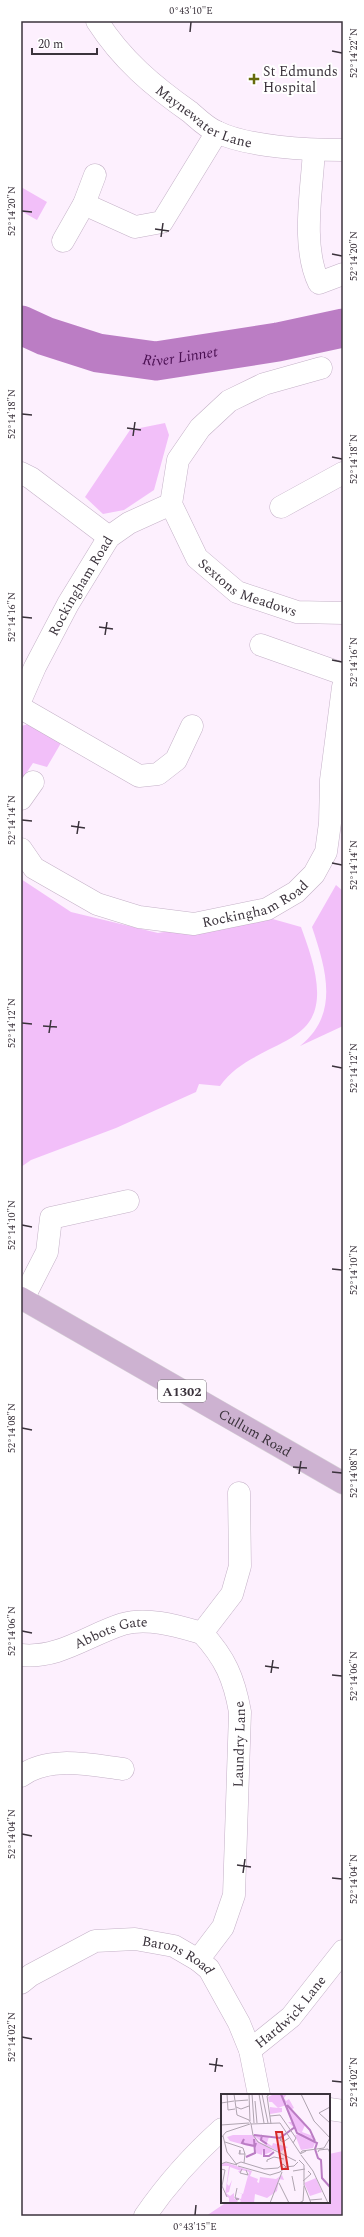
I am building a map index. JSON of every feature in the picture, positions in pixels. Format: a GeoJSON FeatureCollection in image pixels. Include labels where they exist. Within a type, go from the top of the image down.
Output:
{"type":"FeatureCollection","features":[{"type":"Feature","properties":{"kind":"main road","name":"Cullum Road"},"geometry":{"type":"LineString","coordinates":[[22,1299],[343,1483]]}},
{"type":"Feature","properties":{"kind":"street","name":"Maynewater Lane"},"geometry":{"type":"LineString","coordinates":[[97,21],[127,62],[166,95],[216,132],[246,141],[314,150],[343,150]]}},
{"type":"Feature","properties":{"kind":"street"},"geometry":{"type":"LineString","coordinates":[[84,204],[135,227],[162,222],[216,132]]}},
{"type":"Feature","properties":{"kind":"street"},"geometry":{"type":"LineString","coordinates":[[314,150],[309,243],[314,272],[319,283],[343,274]]}},
{"type":"Feature","properties":{"kind":"street"},"geometry":{"type":"LineString","coordinates":[[63,241],[84,204],[96,174]]}},
{"type":"Feature","properties":{"kind":"street"},"geometry":{"type":"LineString","coordinates":[[171,504],[178,460],[200,428],[229,401],[264,384],[321,368]]}},
{"type":"Feature","properties":{"kind":"street"},"geometry":{"type":"LineString","coordinates":[[21,473],[31,478],[109,537]]}},
{"type":"Feature","properties":{"kind":"street"},"geometry":{"type":"LineString","coordinates":[[281,507],[343,473]]}},
{"type":"Feature","properties":{"kind":"street","name":"Rockingham Road"},"geometry":{"type":"LineString","coordinates":[[21,699],[35,666],[68,604],[109,537],[129,523],[171,504]]}},
{"type":"Feature","properties":{"kind":"street","name":"Sextons Meadows"},"geometry":{"type":"LineString","coordinates":[[171,504],[197,558],[237,592],[297,612],[343,613]]}},
{"type":"Feature","properties":{"kind":"street"},"geometry":{"type":"LineString","coordinates":[[261,645],[343,674]]}},
{"type":"Feature","properties":{"kind":"street","name":"Rockingham Road"},"geometry":{"type":"LineString","coordinates":[[21,849],[34,868],[98,904],[139,917],[194,924],[267,909],[296,892],[314,874],[326,852],[330,823],[331,780],[343,687]]}},
{"type":"Feature","properties":{"kind":"street"},"geometry":{"type":"LineString","coordinates":[[21,708],[139,776],[158,774],[176,760],[192,726]]}},
{"type":"Feature","properties":{"kind":"street"},"geometry":{"type":"LineString","coordinates":[[22,1299],[47,1252],[51,1218],[128,1201]]}},
{"type":"Feature","properties":{"kind":"street"},"geometry":{"type":"LineString","coordinates":[[202,1633],[232,1594],[240,1566],[239,1493]]}},
{"type":"Feature","properties":{"kind":"street","name":"Abbots Gate"},"geometry":{"type":"LineString","coordinates":[[21,1655],[47,1655],[124,1624],[166,1624],[202,1633]]}},
{"type":"Feature","properties":{"kind":"street","name":"Laundry Lane"},"geometry":{"type":"LineString","coordinates":[[198,1960],[223,1928],[234,1895],[240,1712],[236,1690],[220,1652],[202,1633]]}},
{"type":"Feature","properties":{"kind":"street"},"geometry":{"type":"LineString","coordinates":[[21,1776],[30,1768],[62,1762],[123,1769]]}},
{"type":"Feature","properties":{"kind":"street","name":"Barons Road"},"geometry":{"type":"LineString","coordinates":[[24,1973],[95,1941],[136,1939],[174,1946],[198,1960],[209,1969],[239,2023],[250,2050],[259,2094]]}},
{"type":"Feature","properties":{"kind":"street","name":"Hardwick Lane"},"geometry":{"type":"LineString","coordinates":[[250,2050],[291,2018],[343,1951]]}},
{"type":"Feature","properties":{"kind":"street"},"geometry":{"type":"LineString","coordinates":[[330,2109],[343,2111]]}},
{"type":"Feature","properties":{"kind":"street"},"geometry":{"type":"LineString","coordinates":[[145,2216],[161,2192],[201,2147],[221,2130]]}},
{"type":"Feature","properties":{"kind":"shaded area"},"geometry":{"type":"Polygon","coordinates":[[[21,187],[47,202],[37,220],[21,211],[21,187]]]}},
{"type":"Feature","properties":{"kind":"shaded area"},"geometry":{"type":"Polygon","coordinates":[[[165,423],[169,435],[154,490],[124,510],[103,514],[85,497],[130,430],[165,423]]]}},
{"type":"Feature","properties":{"kind":"shaded area"},"geometry":{"type":"Polygon","coordinates":[[[29,724],[61,743],[47,767],[33,763],[21,781],[21,726],[29,724]]]}},
{"type":"Feature","properties":{"kind":"shaded area"},"geometry":{"type":"Polygon","coordinates":[[[21,879],[71,912],[158,933],[262,916],[301,927],[316,979],[316,1006],[312,1018],[296,1035],[242,1065],[230,1074],[220,1086],[199,1084],[196,1092],[116,1128],[31,1160],[21,1167],[21,879]]]}},
{"type":"Feature","properties":{"kind":"shaded area"},"geometry":{"type":"Polygon","coordinates":[[[336,885],[343,891],[343,1026],[300,1046],[313,1033],[321,1020],[325,1005],[325,975],[322,959],[312,927],[336,885]]]}},
{"type":"Feature","properties":{"kind":"shaded area"},"geometry":{"type":"Polygon","coordinates":[[[343,2151],[343,2216],[206,2216],[226,2203],[330,2203],[330,2154],[343,2151]]]}},
{"type":"Feature","properties":{"kind":"waterway","name":"River Linnet"},"geometry":{"type":"LineString","coordinates":[[21,325],[45,336],[98,353],[156,361],[278,342],[343,328]]}},
{"type":"Feature","properties":{"kind":"place","name":"St Edmunds Hospital"},"geometry":{"type":"Point","coordinates":[254,79]}}]}
